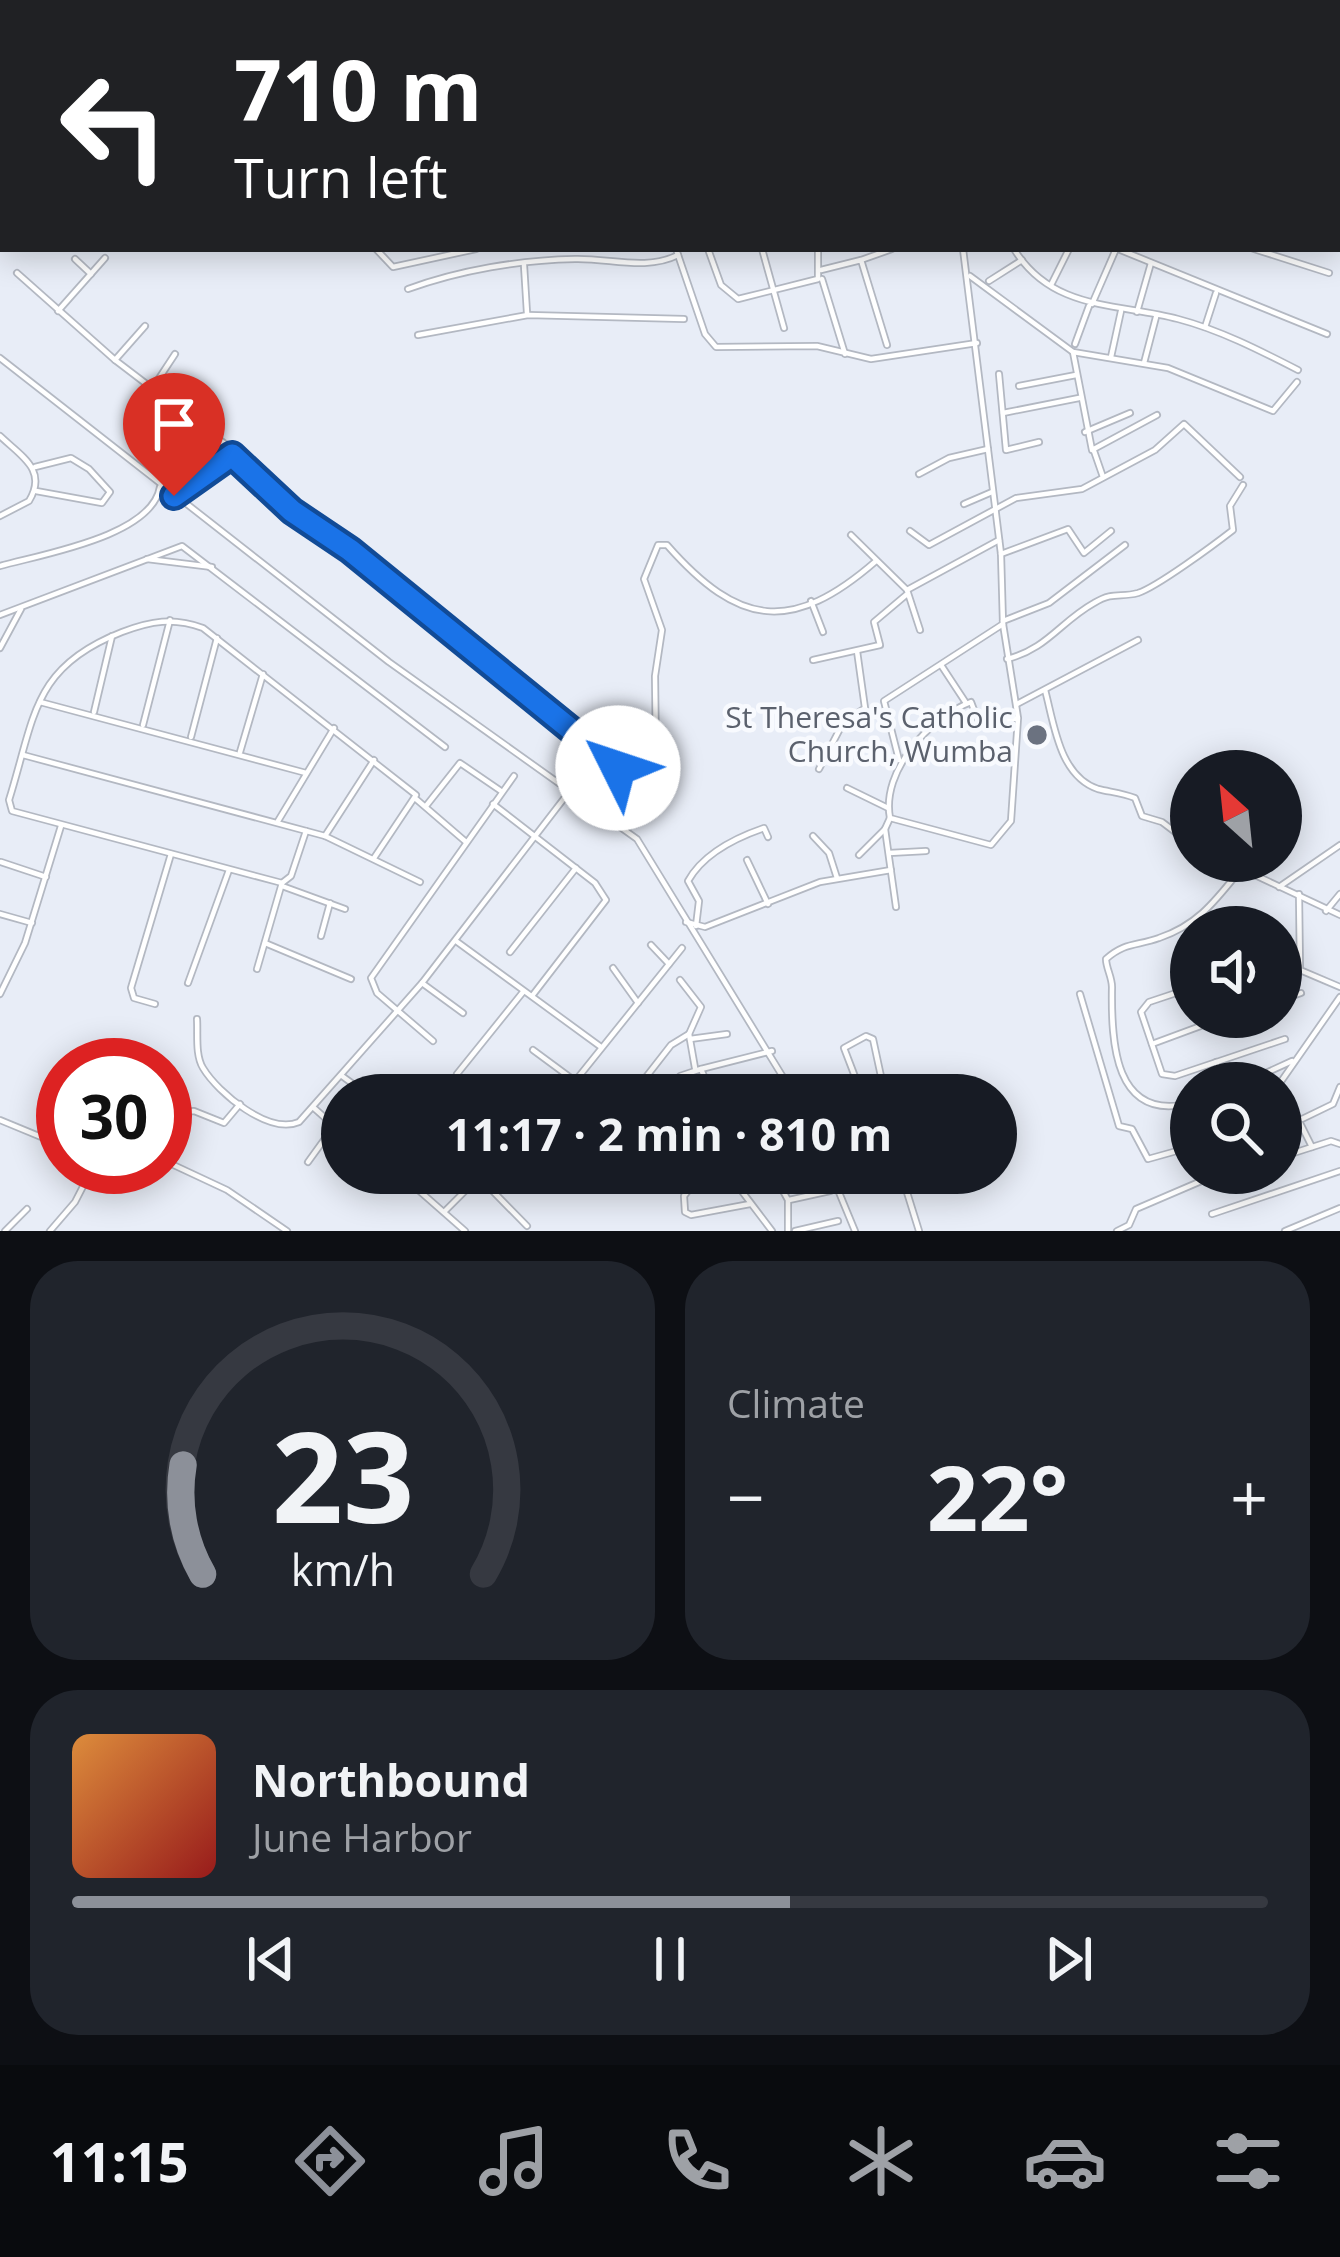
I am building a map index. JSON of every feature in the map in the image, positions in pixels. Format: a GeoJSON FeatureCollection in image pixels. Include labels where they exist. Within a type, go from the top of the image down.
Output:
{"type":"FeatureCollection","features":[{"type":"Feature","properties":{"kind":"street"},"geometry":{"type":"LineString","coordinates":[[379,252],[393,267],[462,252]]}},
{"type":"Feature","properties":{"kind":"street"},"geometry":{"type":"LineString","coordinates":[[408,289],[456,274],[581,259],[645,264],[677,252],[698,314],[716,347],[817,346],[872,359],[977,343]]}},
{"type":"Feature","properties":{"kind":"street"},"geometry":{"type":"LineString","coordinates":[[709,252],[721,285],[733,298],[882,252]]}},
{"type":"Feature","properties":{"kind":"street"},"geometry":{"type":"LineString","coordinates":[[763,252],[784,328]]}},
{"type":"Feature","properties":{"kind":"street"},"geometry":{"type":"LineString","coordinates":[[818,252],[845,354]]}},
{"type":"Feature","properties":{"kind":"street"},"geometry":{"type":"LineString","coordinates":[[858,252],[887,345]]}},
{"type":"Feature","properties":{"kind":"street"},"geometry":{"type":"LineString","coordinates":[[890,818],[992,845],[1011,821],[1017,704],[1007,658],[1001,554],[976,385],[977,343],[965,252]]}},
{"type":"Feature","properties":{"kind":"street"},"geometry":{"type":"LineString","coordinates":[[1016,252],[1051,285],[1090,306],[1205,327],[1298,370]]}},
{"type":"Feature","properties":{"kind":"street"},"geometry":{"type":"LineString","coordinates":[[1051,285],[1068,252]]}},
{"type":"Feature","properties":{"kind":"street"},"geometry":{"type":"LineString","coordinates":[[1075,344],[1116,252]]}},
{"type":"Feature","properties":{"kind":"street"},"geometry":{"type":"LineString","coordinates":[[1124,252],[1327,334]]}},
{"type":"Feature","properties":{"kind":"street"},"geometry":{"type":"LineString","coordinates":[[1263,252],[1329,273]]}},
{"type":"Feature","properties":{"kind":"street"},"geometry":{"type":"LineString","coordinates":[[58,310],[105,258]]}},
{"type":"Feature","properties":{"kind":"street"},"geometry":{"type":"LineString","coordinates":[[75,259],[91,274]]}},
{"type":"Feature","properties":{"kind":"street"},"geometry":{"type":"LineString","coordinates":[[989,281],[1022,260]]}},
{"type":"Feature","properties":{"kind":"street"},"geometry":{"type":"LineString","coordinates":[[1138,312],[1151,263]]}},
{"type":"Feature","properties":{"kind":"street"},"geometry":{"type":"LineString","coordinates":[[524,265],[527,315]]}},
{"type":"Feature","properties":{"kind":"street"},"geometry":{"type":"LineString","coordinates":[[17,273],[115,360],[230,447],[232,455],[292,511],[350,550],[618,768],[638,773],[656,753],[655,676],[662,630],[644,579],[658,545],[667,545],[702,584],[737,607],[766,614],[846,588],[876,561]]}},
{"type":"Feature","properties":{"kind":"street"},"geometry":{"type":"LineString","coordinates":[[970,276],[1073,352],[1144,364],[1273,411],[1297,382]]}},
{"type":"Feature","properties":{"kind":"street"},"geometry":{"type":"LineString","coordinates":[[1205,327],[1217,290]]}},
{"type":"Feature","properties":{"kind":"street"},"geometry":{"type":"LineString","coordinates":[[1111,357],[1121,311]]}},
{"type":"Feature","properties":{"kind":"street"},"geometry":{"type":"LineString","coordinates":[[418,335],[527,315],[686,318],[698,314]]}},
{"type":"Feature","properties":{"kind":"street"},"geometry":{"type":"LineString","coordinates":[[1144,364],[1156,316]]}},
{"type":"Feature","properties":{"kind":"street"},"geometry":{"type":"LineString","coordinates":[[115,360],[145,326]]}},
{"type":"Feature","properties":{"kind":"street"},"geometry":{"type":"LineString","coordinates":[[1073,352],[1085,432],[1103,477]]}},
{"type":"Feature","properties":{"kind":"street"},"geometry":{"type":"LineString","coordinates":[[152,388],[175,353]]}},
{"type":"Feature","properties":{"kind":"street"},"geometry":{"type":"LineString","coordinates":[[0,358],[160,488],[643,846],[783,1074]]}},
{"type":"Feature","properties":{"kind":"street"},"geometry":{"type":"LineString","coordinates":[[999,374],[1010,454],[1039,442]]}},
{"type":"Feature","properties":{"kind":"street"},"geometry":{"type":"LineString","coordinates":[[1019,386],[1076,375]]}},
{"type":"Feature","properties":{"kind":"street"},"geometry":{"type":"LineString","coordinates":[[1003,413],[1080,398]]}},
{"type":"Feature","properties":{"kind":"street"},"geometry":{"type":"LineString","coordinates":[[1085,432],[1130,413]]}},
{"type":"Feature","properties":{"kind":"street"},"geometry":{"type":"LineString","coordinates":[[1094,451],[1156,416]]}},
{"type":"Feature","properties":{"kind":"street"},"geometry":{"type":"LineString","coordinates":[[910,531],[929,545],[995,507],[1037,493],[1071,494],[1155,450],[1184,424],[1240,477]]}},
{"type":"Feature","properties":{"kind":"street"},"geometry":{"type":"LineString","coordinates":[[0,516],[23,507],[36,490],[35,467],[2,441]]}},
{"type":"Feature","properties":{"kind":"street"},"geometry":{"type":"LineString","coordinates":[[919,474],[950,458],[988,449]]}},
{"type":"Feature","properties":{"kind":"street"},"geometry":{"type":"LineString","coordinates":[[176,498],[232,455]]}},
{"type":"Feature","properties":{"kind":"street"},"geometry":{"type":"LineString","coordinates":[[35,467],[71,458],[110,492],[102,503],[36,490]]}},
{"type":"Feature","properties":{"kind":"street"},"geometry":{"type":"LineString","coordinates":[[1007,658],[1036,651],[1110,594],[1144,590],[1205,552],[1233,530],[1230,506],[1243,485]]}},
{"type":"Feature","properties":{"kind":"street"},"geometry":{"type":"LineString","coordinates":[[0,566],[132,523],[152,510],[160,488]]}},
{"type":"Feature","properties":{"kind":"street"},"geometry":{"type":"LineString","coordinates":[[964,504],[993,491]]}},
{"type":"Feature","properties":{"kind":"street"},"geometry":{"type":"LineString","coordinates":[[1001,554],[1068,529],[1084,553],[1111,531]]}},
{"type":"Feature","properties":{"kind":"street"},"geometry":{"type":"LineString","coordinates":[[850,535],[906,593],[920,630]]}},
{"type":"Feature","properties":{"kind":"street"},"geometry":{"type":"LineString","coordinates":[[813,660],[880,645],[874,622],[906,593],[999,540]]}},
{"type":"Feature","properties":{"kind":"street"},"geometry":{"type":"LineString","coordinates":[[900,763],[884,701],[1003,622],[1049,603],[1125,544]]}},
{"type":"Feature","properties":{"kind":"street"},"geometry":{"type":"LineString","coordinates":[[0,615],[182,545],[445,747]]}},
{"type":"Feature","properties":{"kind":"street"},"geometry":{"type":"LineString","coordinates":[[147,560],[213,567]]}},
{"type":"Feature","properties":{"kind":"street"},"geometry":{"type":"LineString","coordinates":[[811,601],[823,632]]}},
{"type":"Feature","properties":{"kind":"street"},"geometry":{"type":"LineString","coordinates":[[0,648],[21,609]]}},
{"type":"Feature","properties":{"kind":"street"},"geometry":{"type":"LineString","coordinates":[[142,727],[170,620]]}},
{"type":"Feature","properties":{"kind":"street"},"geometry":{"type":"LineString","coordinates":[[345,909],[282,884],[61,826],[8,806],[40,702],[59,665],[112,636],[170,620],[217,638],[374,760],[466,842]]}},
{"type":"Feature","properties":{"kind":"street"},"geometry":{"type":"LineString","coordinates":[[93,714],[112,636]]}},
{"type":"Feature","properties":{"kind":"street"},"geometry":{"type":"LineString","coordinates":[[191,738],[217,638]]}},
{"type":"Feature","properties":{"kind":"street"},"geometry":{"type":"LineString","coordinates":[[1017,704],[1138,640]]}},
{"type":"Feature","properties":{"kind":"street"},"geometry":{"type":"LineString","coordinates":[[819,769],[843,723],[866,708],[857,651]]}},
{"type":"Feature","properties":{"kind":"street"},"geometry":{"type":"LineString","coordinates":[[941,665],[966,703]]}},
{"type":"Feature","properties":{"kind":"street"},"geometry":{"type":"LineString","coordinates":[[240,752],[263,674]]}},
{"type":"Feature","properties":{"kind":"street"},"geometry":{"type":"LineString","coordinates":[[1045,689],[1063,754],[1079,777],[1096,788],[1135,798],[1142,815],[1170,828]]}},
{"type":"Feature","properties":{"kind":"street"},"geometry":{"type":"LineString","coordinates":[[40,702],[191,738],[305,772]]}},
{"type":"Feature","properties":{"kind":"street"},"geometry":{"type":"LineString","coordinates":[[859,855],[885,829],[907,751],[966,703],[974,704],[980,727],[1018,718]]}},
{"type":"Feature","properties":{"kind":"street"},"geometry":{"type":"LineString","coordinates":[[278,821],[334,728]]}},
{"type":"Feature","properties":{"kind":"street"},"geometry":{"type":"LineString","coordinates":[[23,755],[325,836],[420,882]]}},
{"type":"Feature","properties":{"kind":"street"},"geometry":{"type":"LineString","coordinates":[[325,836],[374,760]]}},
{"type":"Feature","properties":{"kind":"street"},"geometry":{"type":"LineString","coordinates":[[426,806],[460,764],[501,791]]}},
{"type":"Feature","properties":{"kind":"street"},"geometry":{"type":"LineString","coordinates":[[596,809],[618,768]]}},
{"type":"Feature","properties":{"kind":"street"},"geometry":{"type":"LineString","coordinates":[[433,1041],[397,1013],[372,987],[371,978],[430,887],[514,776]]}},
{"type":"Feature","properties":{"kind":"street"},"geometry":{"type":"LineString","coordinates":[[847,788],[888,808]]}},
{"type":"Feature","properties":{"kind":"street"},"geometry":{"type":"LineString","coordinates":[[344,1074],[422,983],[569,793]]}},
{"type":"Feature","properties":{"kind":"street"},"geometry":{"type":"LineString","coordinates":[[374,858],[416,799]]}},
{"type":"Feature","properties":{"kind":"street"},"geometry":{"type":"LineString","coordinates":[[493,804],[576,868],[606,900],[532,996]]}},
{"type":"Feature","properties":{"kind":"street"},"geometry":{"type":"LineString","coordinates":[[0,994],[32,923],[61,826]]}},
{"type":"Feature","properties":{"kind":"street"},"geometry":{"type":"LineString","coordinates":[[697,926],[699,902],[688,881],[696,867],[750,832],[764,828],[768,837]]}},
{"type":"Feature","properties":{"kind":"street"},"geometry":{"type":"LineString","coordinates":[[885,829],[896,908]]}},
{"type":"Feature","properties":{"kind":"street"},"geometry":{"type":"LineString","coordinates":[[257,970],[282,884],[291,876],[306,832]]}},
{"type":"Feature","properties":{"kind":"street"},"geometry":{"type":"LineString","coordinates":[[813,836],[829,853],[837,878]]}},
{"type":"Feature","properties":{"kind":"street"},"geometry":{"type":"LineString","coordinates":[[1279,887],[1340,845]]}},
{"type":"Feature","properties":{"kind":"street"},"geometry":{"type":"LineString","coordinates":[[889,853],[926,851]]}},
{"type":"Feature","properties":{"kind":"street"},"geometry":{"type":"LineString","coordinates":[[154,1004],[134,998],[131,988],[171,854]]}},
{"type":"Feature","properties":{"kind":"street"},"geometry":{"type":"LineString","coordinates":[[747,860],[768,904]]}},
{"type":"Feature","properties":{"kind":"street"},"geometry":{"type":"LineString","coordinates":[[1,862],[46,877]]}},
{"type":"Feature","properties":{"kind":"street"},"geometry":{"type":"LineString","coordinates":[[510,952],[576,868]]}},
{"type":"Feature","properties":{"kind":"street"},"geometry":{"type":"LineString","coordinates":[[188,983],[230,869]]}},
{"type":"Feature","properties":{"kind":"street"},"geometry":{"type":"LineString","coordinates":[[686,922],[697,926],[837,878],[891,870]]}},
{"type":"Feature","properties":{"kind":"street"},"geometry":{"type":"LineString","coordinates":[[1170,1108],[1145,1104],[1123,1074],[1108,1010],[1112,984],[1106,959],[1121,946],[1167,936],[1210,911],[1231,882]]}},
{"type":"Feature","properties":{"kind":"street"},"geometry":{"type":"LineString","coordinates":[[1268,882],[1340,915]]}},
{"type":"Feature","properties":{"kind":"street"},"geometry":{"type":"LineString","coordinates":[[1299,893],[1300,970],[1340,987]]}},
{"type":"Feature","properties":{"kind":"street"},"geometry":{"type":"LineString","coordinates":[[1326,911],[1340,894]]}},
{"type":"Feature","properties":{"kind":"street"},"geometry":{"type":"LineString","coordinates":[[320,936],[330,903]]}},
{"type":"Feature","properties":{"kind":"street"},"geometry":{"type":"LineString","coordinates":[[0,914],[32,923]]}},
{"type":"Feature","properties":{"kind":"street"},"geometry":{"type":"LineString","coordinates":[[454,939],[601,1047]]}},
{"type":"Feature","properties":{"kind":"street"},"geometry":{"type":"LineString","coordinates":[[265,944],[351,979]]}},
{"type":"Feature","properties":{"kind":"street"},"geometry":{"type":"LineString","coordinates":[[651,945],[669,964]]}},
{"type":"Feature","properties":{"kind":"street"},"geometry":{"type":"LineString","coordinates":[[580,1074],[682,948]]}},
{"type":"Feature","properties":{"kind":"street"},"geometry":{"type":"LineString","coordinates":[[613,968],[638,1003]]}},
{"type":"Feature","properties":{"kind":"street"},"geometry":{"type":"LineString","coordinates":[[680,980],[701,1007],[690,1036],[701,1074]]}},
{"type":"Feature","properties":{"kind":"street"},"geometry":{"type":"LineString","coordinates":[[422,983],[463,1013]]}},
{"type":"Feature","properties":{"kind":"street"},"geometry":{"type":"LineString","coordinates":[[457,1074],[524,992]]}},
{"type":"Feature","properties":{"kind":"street"},"geometry":{"type":"LineString","coordinates":[[1080,994],[1119,1126],[1132,1129],[1148,1159],[1170,1153]]}},
{"type":"Feature","properties":{"kind":"street"},"geometry":{"type":"LineString","coordinates":[[1170,996],[1143,1006],[1156,1062],[1170,1075]]}},
{"type":"Feature","properties":{"kind":"street"},"geometry":{"type":"LineString","coordinates":[[1295,1062],[1340,997]]}},
{"type":"Feature","properties":{"kind":"street"},"geometry":{"type":"LineString","coordinates":[[197,1019],[201,1064],[239,1104],[288,1126],[321,1100]]}},
{"type":"Feature","properties":{"kind":"street"},"geometry":{"type":"LineString","coordinates":[[648,1074],[671,1046],[690,1036],[727,1034]]}},
{"type":"Feature","properties":{"kind":"street"},"geometry":{"type":"LineString","coordinates":[[854,1074],[844,1048],[866,1036],[873,1039],[880,1074]]}},
{"type":"Feature","properties":{"kind":"street"},"geometry":{"type":"LineString","coordinates":[[1152,1044],[1170,1037]]}},
{"type":"Feature","properties":{"kind":"street"},"geometry":{"type":"LineString","coordinates":[[1216,1062],[1285,1040]]}},
{"type":"Feature","properties":{"kind":"street"},"geometry":{"type":"LineString","coordinates":[[533,1050],[566,1074]]}},
{"type":"Feature","properties":{"kind":"street"},"geometry":{"type":"LineString","coordinates":[[685,1074],[772,1052]]}},
{"type":"Feature","properties":{"kind":"street"},"geometry":{"type":"LineString","coordinates":[[1289,1062],[1300,1054]]}},
{"type":"Feature","properties":{"kind":"street"},"geometry":{"type":"LineString","coordinates":[[1312,1147],[1302,1119],[1333,1104],[1340,1087]]}},
{"type":"Feature","properties":{"kind":"street"},"geometry":{"type":"LineString","coordinates":[[192,1111],[224,1124],[239,1104]]}},
{"type":"Feature","properties":{"kind":"street"},"geometry":{"type":"LineString","coordinates":[[314,1108],[321,1114]]}},
{"type":"Feature","properties":{"kind":"street"},"geometry":{"type":"LineString","coordinates":[[0,1120],[36,1134]]}},
{"type":"Feature","properties":{"kind":"street"},"geometry":{"type":"LineString","coordinates":[[308,1162],[321,1144]]}},
{"type":"Feature","properties":{"kind":"street"},"geometry":{"type":"LineString","coordinates":[[1302,1150],[1340,1144]]}},
{"type":"Feature","properties":{"kind":"street"},"geometry":{"type":"LineString","coordinates":[[1212,1214],[1340,1171]]}},
{"type":"Feature","properties":{"kind":"street"},"geometry":{"type":"LineString","coordinates":[[192,1174],[227,1190],[287,1231]]}},
{"type":"Feature","properties":{"kind":"street"},"geometry":{"type":"LineString","coordinates":[[50,1231],[79,1194]]}},
{"type":"Feature","properties":{"kind":"street"},"geometry":{"type":"LineString","coordinates":[[425,1194],[465,1231]]}},
{"type":"Feature","properties":{"kind":"street"},"geometry":{"type":"LineString","coordinates":[[445,1210],[460,1194]]}},
{"type":"Feature","properties":{"kind":"street"},"geometry":{"type":"LineString","coordinates":[[497,1194],[527,1226]]}},
{"type":"Feature","properties":{"kind":"street"},"geometry":{"type":"LineString","coordinates":[[685,1194],[685,1212],[691,1216],[751,1204]]}},
{"type":"Feature","properties":{"kind":"street"},"geometry":{"type":"LineString","coordinates":[[744,1194],[772,1231]]}},
{"type":"Feature","properties":{"kind":"street"},"geometry":{"type":"LineString","coordinates":[[785,1194],[791,1231],[838,1220]]}},
{"type":"Feature","properties":{"kind":"street"},"geometry":{"type":"LineString","coordinates":[[788,1200],[816,1194]]}},
{"type":"Feature","properties":{"kind":"street"},"geometry":{"type":"LineString","coordinates":[[840,1194],[855,1231]]}},
{"type":"Feature","properties":{"kind":"street"},"geometry":{"type":"LineString","coordinates":[[907,1194],[919,1231]]}},
{"type":"Feature","properties":{"kind":"street"},"geometry":{"type":"LineString","coordinates":[[1118,1231],[1136,1209],[1171,1194]]}},
{"type":"Feature","properties":{"kind":"street"},"geometry":{"type":"LineString","coordinates":[[1285,1231],[1340,1208]]}},
{"type":"Feature","properties":{"kind":"street"},"geometry":{"type":"LineString","coordinates":[[4,1231],[27,1209]]}},
{"type":"Feature","properties":{"kind":"street"},"geometry":{"type":"LineString","coordinates":[[1129,1221],[1135,1231]]}},
{"type":"Feature","properties":{"kind":"place","name":"St Theresa's Catholic Church, Wumba"},"geometry":{"type":"Point","coordinates":[1037,735]}},
{"type":"Feature","properties":{"kind":"route"},"geometry":{"type":"LineString","coordinates":[[174,496],[232,455],[292,511],[350,550],[377,577],[618,768]]}}]}
